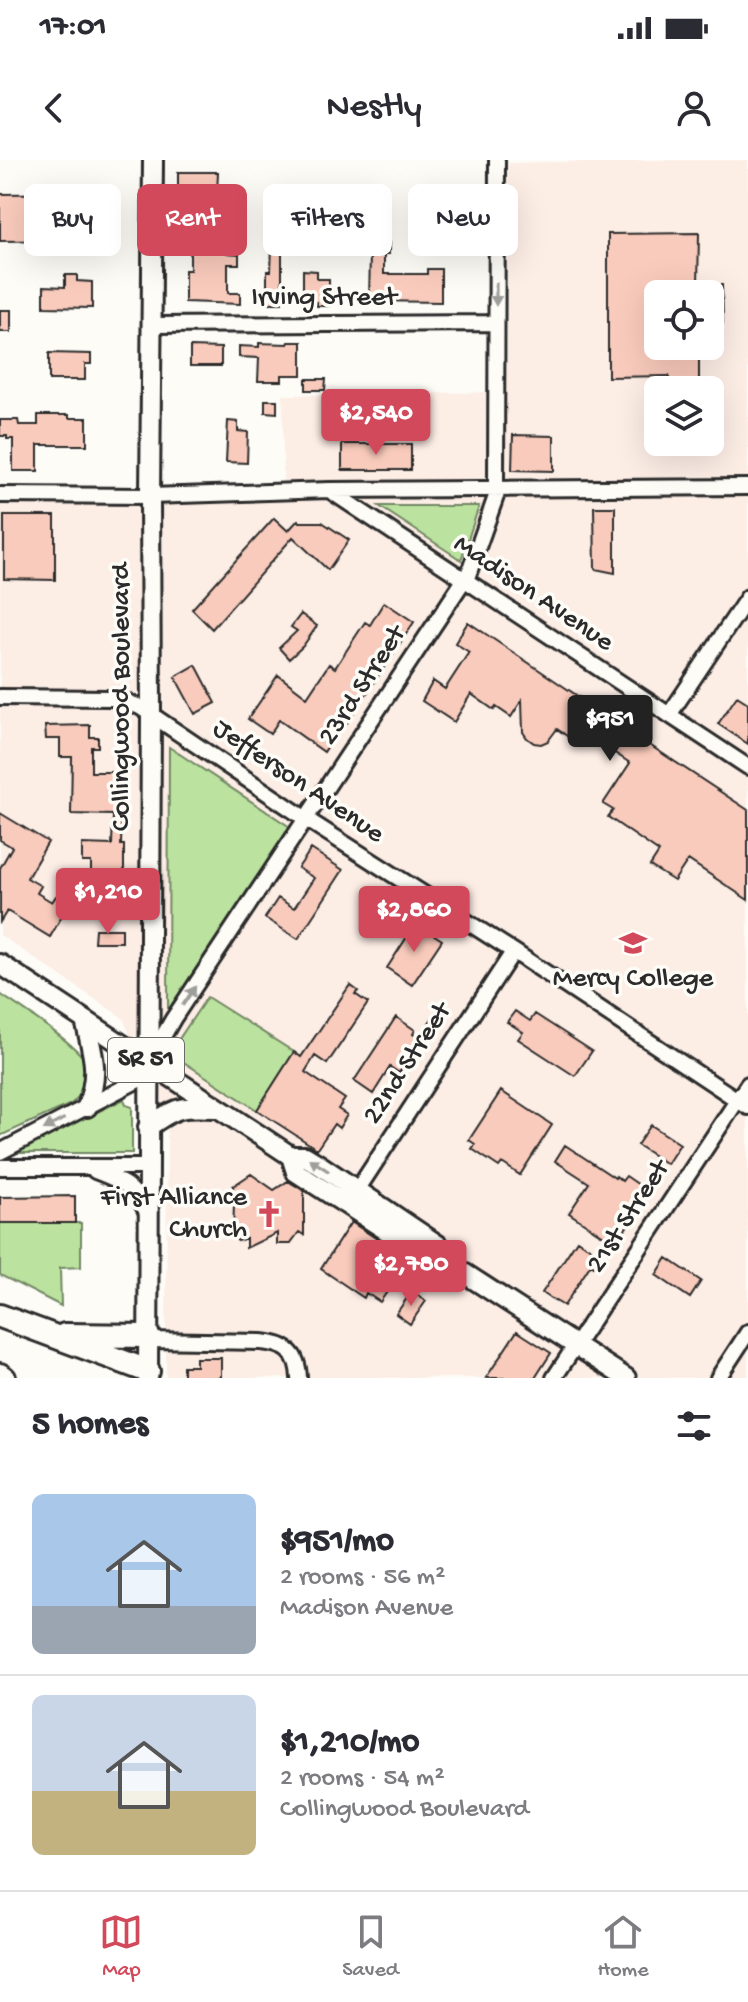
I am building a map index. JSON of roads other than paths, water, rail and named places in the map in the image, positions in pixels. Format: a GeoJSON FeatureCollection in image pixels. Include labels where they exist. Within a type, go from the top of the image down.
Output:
{"type":"FeatureCollection","features":[{"type":"Feature","properties":{"kind":"highway"},"geometry":{"type":"LineString","coordinates":[[0,1316],[148,1375]]}},
{"type":"Feature","properties":{"kind":"highway"},"geometry":{"type":"LineString","coordinates":[[51,1335],[148,1338]]}},
{"type":"Feature","properties":{"kind":"main road","name":"Collingwood Boulevard"},"geometry":{"type":"LineString","coordinates":[[148,1375],[153,160]]}},
{"type":"Feature","properties":{"kind":"main road","name":"SR 51"},"geometry":{"type":"LineString","coordinates":[[0,964],[85,1020],[148,1068],[218,1108],[291,1156],[305,1156],[352,1198],[438,1245],[447,1262],[626,1378]]}},
{"type":"Feature","properties":{"kind":"main road"},"geometry":{"type":"LineString","coordinates":[[85,1020],[96,1069],[87,1107]]}},
{"type":"Feature","properties":{"kind":"main road"},"geometry":{"type":"LineString","coordinates":[[148,1127],[175,1109],[218,1108]]}},
{"type":"Feature","properties":{"kind":"street","name":"23rd Street"},"geometry":{"type":"LineString","coordinates":[[148,1068],[173,1019],[465,580],[498,488],[497,160]]}},
{"type":"Feature","properties":{"kind":"street","name":"Irving Street"},"geometry":{"type":"LineString","coordinates":[[151,325],[496,323]]}},
{"type":"Feature","properties":{"kind":"street"},"geometry":{"type":"LineString","coordinates":[[0,495],[150,496],[329,490],[748,487]]}},
{"type":"Feature","properties":{"kind":"street","name":"Madison Avenue"},"geometry":{"type":"LineString","coordinates":[[329,490],[748,767]]}},
{"type":"Feature","properties":{"kind":"street"},"geometry":{"type":"LineString","coordinates":[[669,715],[748,597]]}},
{"type":"Feature","properties":{"kind":"street","name":"Jefferson Avenue"},"geometry":{"type":"LineString","coordinates":[[0,697],[111,698],[127,702],[151,715],[743,1104]]}},
{"type":"Feature","properties":{"kind":"street","name":"22nd Street"},"geometry":{"type":"LineString","coordinates":[[352,1198],[513,952]]}},
{"type":"Feature","properties":{"kind":"street"},"geometry":{"type":"LineString","coordinates":[[0,1152],[87,1107],[148,1068]]}},
{"type":"Feature","properties":{"kind":"street","name":"21st Street"},"geometry":{"type":"LineString","coordinates":[[554,1378],[743,1104],[748,1084]]}},
{"type":"Feature","properties":{"kind":"street"},"geometry":{"type":"LineString","coordinates":[[0,1167],[148,1167]]}},
{"type":"Feature","properties":{"kind":"street"},"geometry":{"type":"LineString","coordinates":[[84,1167],[125,1184],[139,1198],[148,1214]]}},
{"type":"Feature","properties":{"kind":"street"},"geometry":{"type":"LineString","coordinates":[[718,1378],[748,1332]]}},
{"type":"Feature","properties":{"kind":"street"},"geometry":{"type":"LineString","coordinates":[[148,1338],[278,1344],[289,1350],[298,1365],[299,1378]]}},
{"type":"Feature","properties":{"kind":"place","name":"Mercy College"},"geometry":{"type":"Point","coordinates":[633,943]}},
{"type":"Feature","properties":{"kind":"place","name":"First Alliance Church"},"geometry":{"type":"Point","coordinates":[269,1214]}}]}
